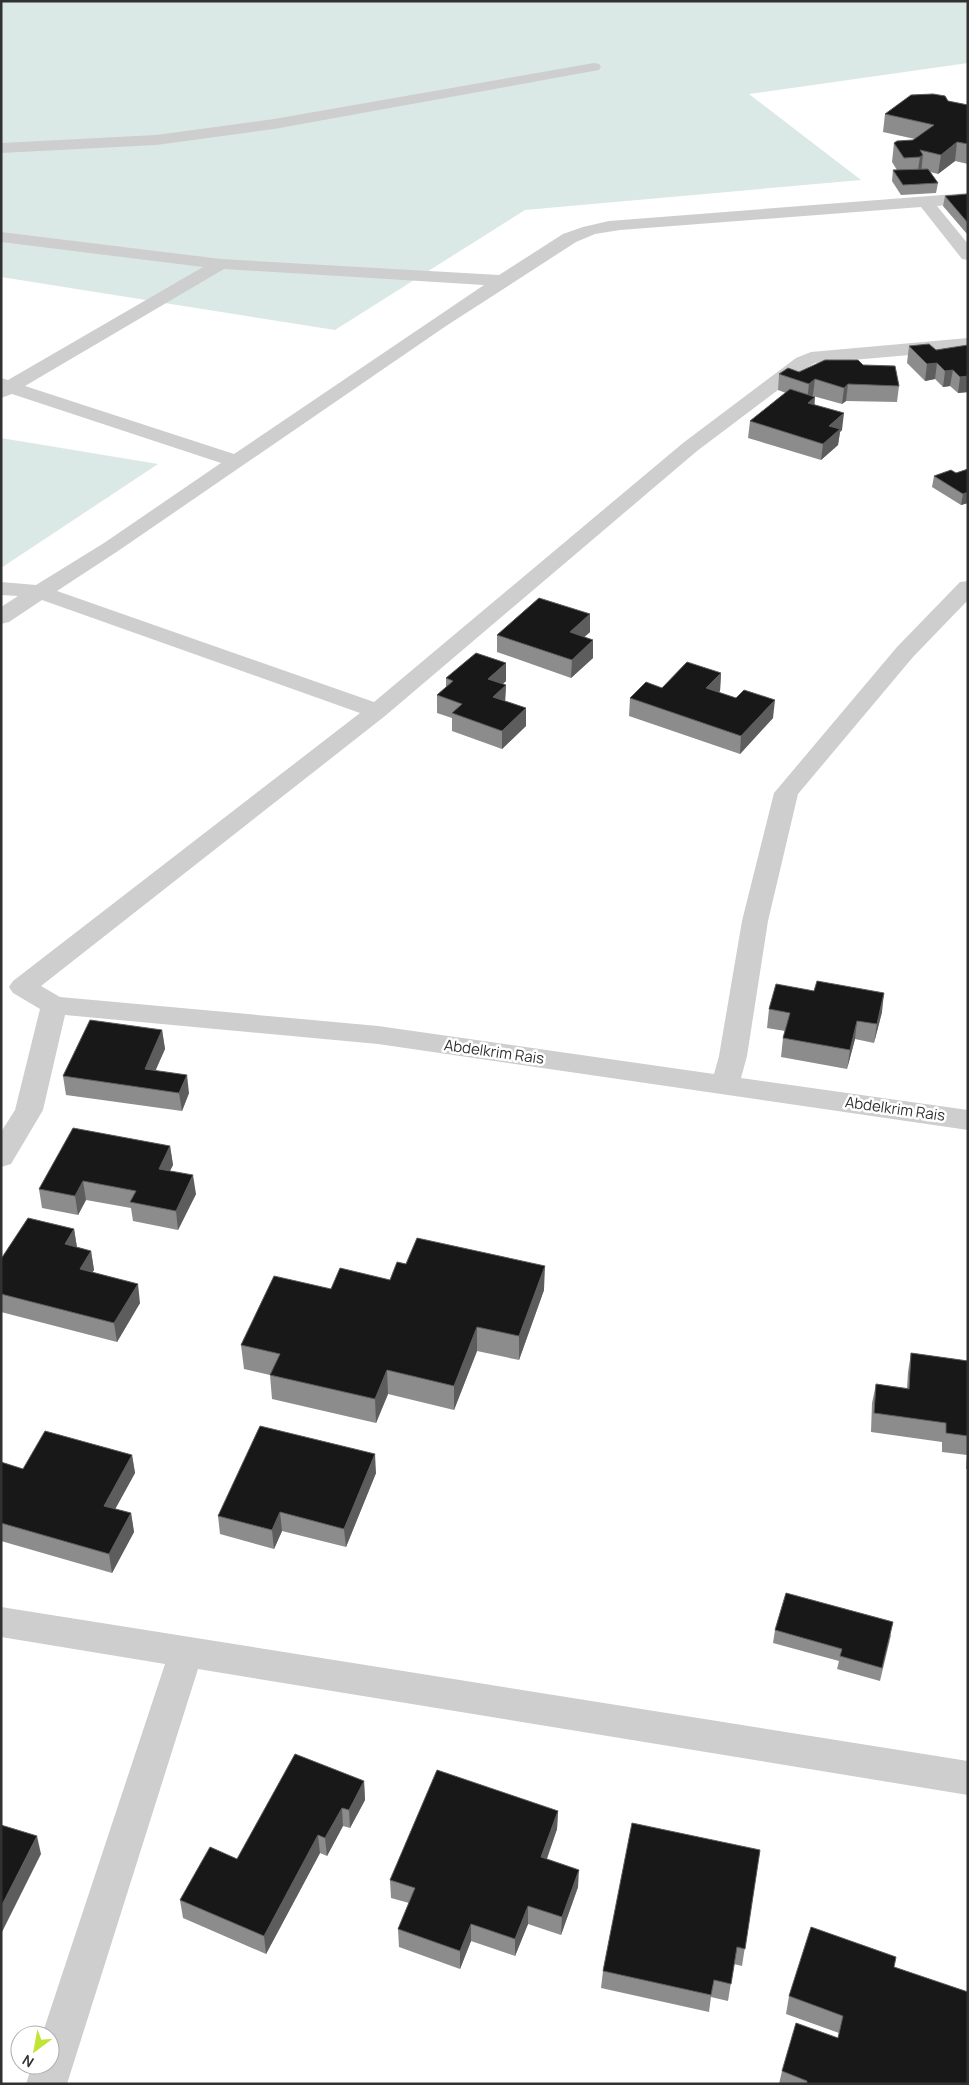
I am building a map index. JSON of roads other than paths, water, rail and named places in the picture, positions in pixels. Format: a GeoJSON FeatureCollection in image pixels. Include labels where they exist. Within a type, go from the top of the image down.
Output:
{"type":"FeatureCollection","features":[{"type":"Feature","properties":{"kind":"street"},"geometry":{"type":"LineString","coordinates":[[1,148],[156,140],[264,126],[594,67]]}},
{"type":"Feature","properties":{"kind":"street"},"geometry":{"type":"LineString","coordinates":[[1,617],[111,547],[502,281],[571,237],[601,227],[641,223],[968,198]]}},
{"type":"Feature","properties":{"kind":"street"},"geometry":{"type":"LineString","coordinates":[[926,202],[968,256]]}},
{"type":"Feature","properties":{"kind":"street"},"geometry":{"type":"LineString","coordinates":[[1,237],[221,264],[502,281]]}},
{"type":"Feature","properties":{"kind":"street"},"geometry":{"type":"LineString","coordinates":[[4,388],[221,264]]}},
{"type":"Feature","properties":{"kind":"street"},"geometry":{"type":"LineString","coordinates":[[1,588],[40,592],[377,711],[690,447],[803,362],[817,357],[968,344]]}},
{"type":"Feature","properties":{"kind":"street"},"geometry":{"type":"LineString","coordinates":[[4,388],[236,461]]}},
{"type":"Feature","properties":{"kind":"street"},"geometry":{"type":"LineString","coordinates":[[724,1085],[732,1056],[755,921],[786,793],[905,652],[968,587]]}},
{"type":"Feature","properties":{"kind":"street","name":"Abdelkrim Rais"},"geometry":{"type":"LineString","coordinates":[[377,711],[22,987],[54,1004],[378,1035],[968,1120]]}},
{"type":"Feature","properties":{"kind":"street"},"geometry":{"type":"LineString","coordinates":[[1,1157],[29,1110],[54,1004]]}},
{"type":"Feature","properties":{"kind":"street"},"geometry":{"type":"LineString","coordinates":[[1,1622],[968,1778]]}},
{"type":"Feature","properties":{"kind":"street"},"geometry":{"type":"LineString","coordinates":[[46,2084],[186,1652]]}}]}
